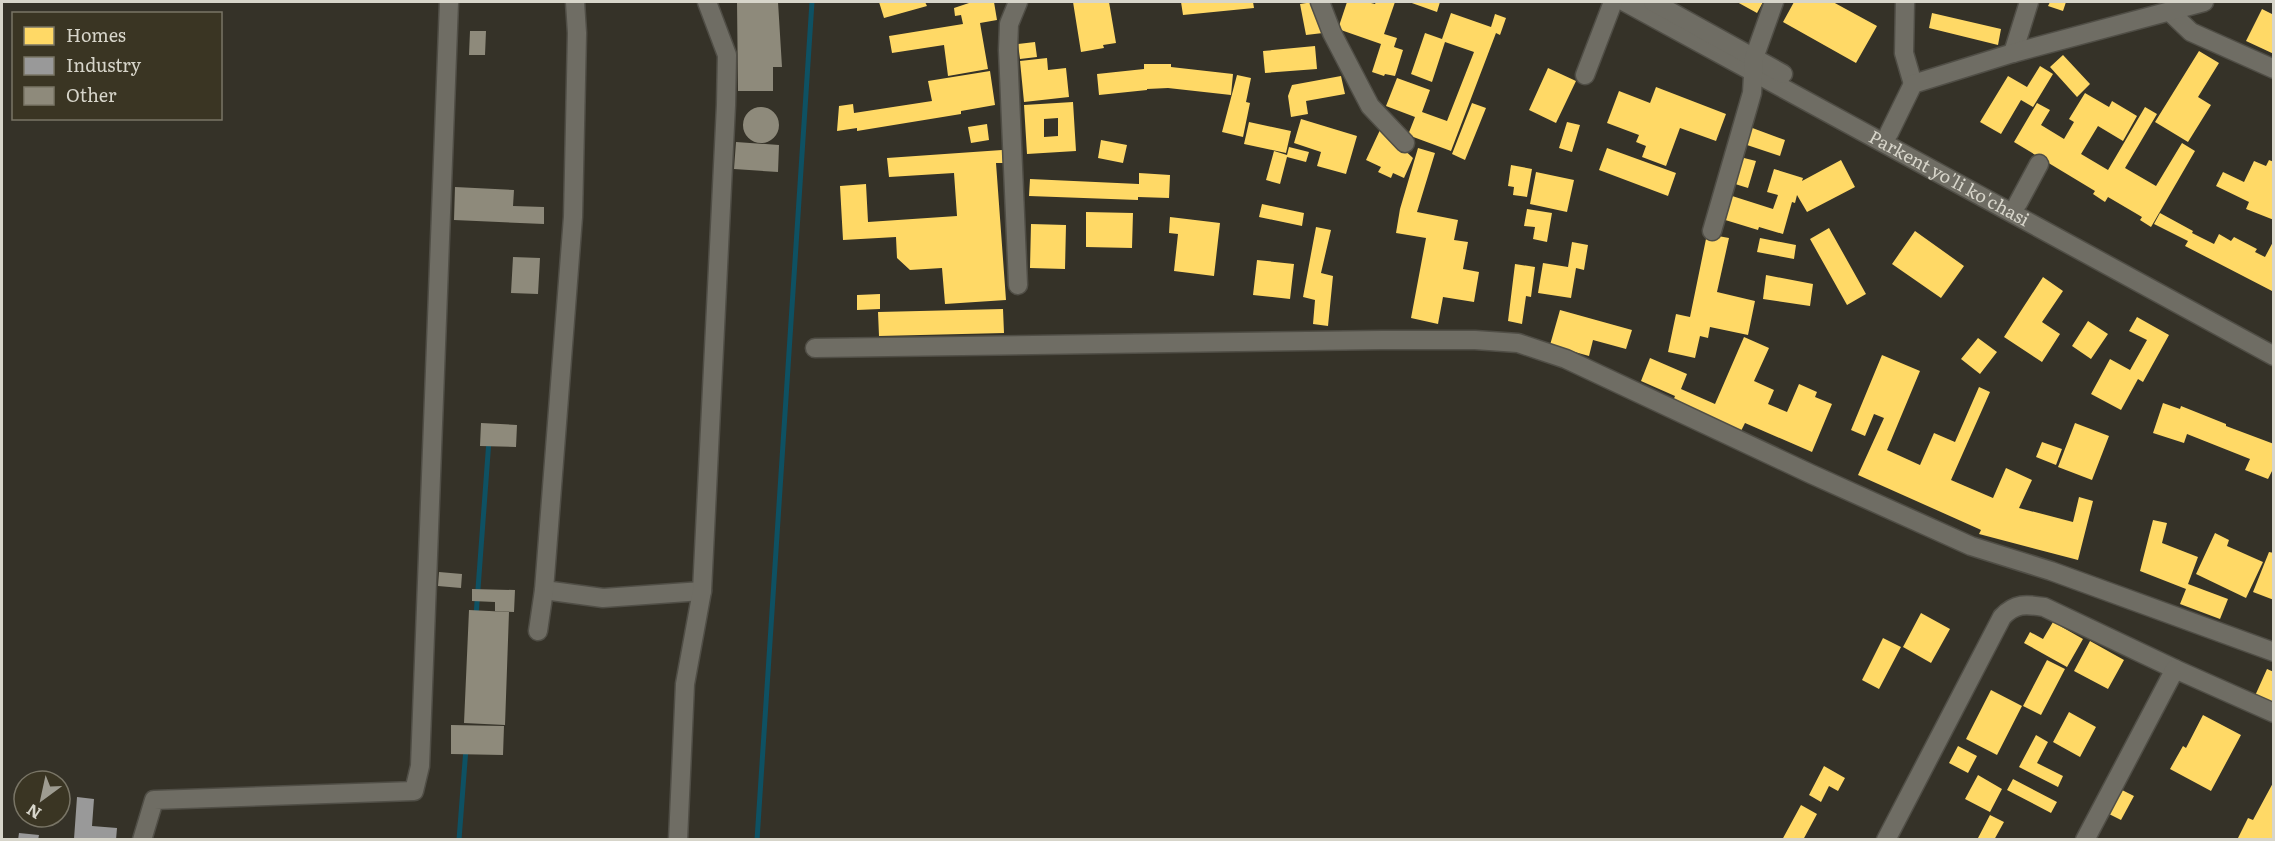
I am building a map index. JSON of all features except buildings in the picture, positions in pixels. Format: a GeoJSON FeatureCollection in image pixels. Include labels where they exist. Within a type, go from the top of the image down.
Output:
{"type":"FeatureCollection","features":[{"type":"Feature","properties":{"kind":"street"},"geometry":{"type":"LineString","coordinates":[[142,840],[154,800],[414,791],[420,766],[449,2]]}},
{"type":"Feature","properties":{"kind":"street"},"geometry":{"type":"LineString","coordinates":[[538,631],[544,590],[573,217],[577,33],[575,2]]}},
{"type":"Feature","properties":{"kind":"street"},"geometry":{"type":"LineString","coordinates":[[678,840],[685,684],[702,591],[726,85],[727,55],[707,2]]}},
{"type":"Feature","properties":{"kind":"street"},"geometry":{"type":"LineString","coordinates":[[1018,2],[1010,24],[1008,50],[1018,285]]}},
{"type":"Feature","properties":{"kind":"street"},"geometry":{"type":"LineString","coordinates":[[1320,2],[1332,33],[1370,106],[1405,143]]}},
{"type":"Feature","properties":{"kind":"street"},"geometry":{"type":"LineString","coordinates":[[1585,75],[1613,2]]}},
{"type":"Feature","properties":{"kind":"street","name":"Parkent yo'li ko'chasi"},"geometry":{"type":"LineString","coordinates":[[1625,2],[1889,133],[2274,343]]}},
{"type":"Feature","properties":{"kind":"street","name":"Parkent yo'li ko'chasi"},"geometry":{"type":"LineString","coordinates":[[1653,2],[1753,65],[2274,356]]}},
{"type":"Feature","properties":{"kind":"street"},"geometry":{"type":"LineString","coordinates":[[1712,231],[1752,93],[1753,65],[1774,2]]}},
{"type":"Feature","properties":{"kind":"street"},"geometry":{"type":"LineString","coordinates":[[1889,133],[1913,84],[1904,53],[1905,2]]}},
{"type":"Feature","properties":{"kind":"street"},"geometry":{"type":"LineString","coordinates":[[2013,53],[2029,2]]}},
{"type":"Feature","properties":{"kind":"street"},"geometry":{"type":"LineString","coordinates":[[1913,84],[2013,53],[2204,2]]}},
{"type":"Feature","properties":{"kind":"street"},"geometry":{"type":"LineString","coordinates":[[2170,12],[2191,32],[2274,69]]}},
{"type":"Feature","properties":{"kind":"street"},"geometry":{"type":"LineString","coordinates":[[2018,203],[2039,164]]}},
{"type":"Feature","properties":{"kind":"street"},"geometry":{"type":"LineString","coordinates":[[815,348],[1392,340],[1474,340],[1518,343],[1566,359],[1971,546],[2051,571],[2274,652]]}},
{"type":"Feature","properties":{"kind":"street"},"geometry":{"type":"LineString","coordinates":[[544,590],[603,598],[702,591]]}},
{"type":"Feature","properties":{"kind":"street"},"geometry":{"type":"LineString","coordinates":[[1886,840],[2001,617],[2011,607],[2026,604],[2044,607],[2274,713]]}},
{"type":"Feature","properties":{"kind":"street"},"geometry":{"type":"LineString","coordinates":[[2085,840],[2175,669]]}},
{"type":"Feature","properties":{"kind":"waterway"},"geometry":{"type":"LineString","coordinates":[[757,840],[812,2]]}},
{"type":"Feature","properties":{"kind":"waterway"},"geometry":{"type":"LineString","coordinates":[[476,616],[489,440]]}},
{"type":"Feature","properties":{"kind":"waterway"},"geometry":{"type":"LineString","coordinates":[[459,840],[466,748]]}}]}
